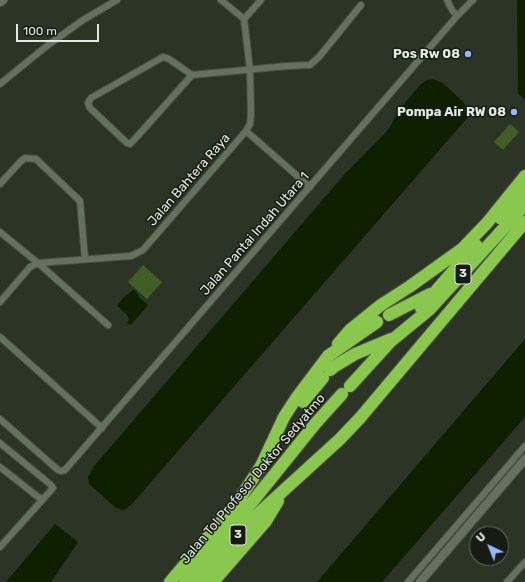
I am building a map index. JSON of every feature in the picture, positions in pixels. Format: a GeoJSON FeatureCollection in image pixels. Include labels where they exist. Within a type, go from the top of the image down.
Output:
{"type":"FeatureCollection","features":[{"type":"Feature","properties":{"kind":"highway"},"geometry":{"type":"LineString","coordinates":[[328,356],[350,330],[365,317],[462,249],[487,223],[525,176]]}},
{"type":"Feature","properties":{"kind":"highway","name":"Jalan Tol Profesor Doktor Sedyatmo"},"geometry":{"type":"LineString","coordinates":[[185,582],[241,516],[315,424],[395,338],[525,190]]}},
{"type":"Feature","properties":{"kind":"highway","name":"Jalan Tol Profesor Doktor Sedyatmo"},"geometry":{"type":"LineString","coordinates":[[395,338],[430,309],[525,205]]}},
{"type":"Feature","properties":{"kind":"highway","name":"Jalan Tol Profesor Doktor Sedyatmo"},"geometry":{"type":"LineString","coordinates":[[198,582],[246,526],[360,418],[525,222]]}},
{"type":"Feature","properties":{"kind":"highway","name":"Jalan Tol Profesor Doktor Sedyatmo"},"geometry":{"type":"LineString","coordinates":[[389,315],[436,290]]}},
{"type":"Feature","properties":{"kind":"highway","name":"Jalan Tol Profesor Doktor Sedyatmo"},"geometry":{"type":"LineString","coordinates":[[170,582],[239,500],[260,466],[284,417],[328,356],[377,322]]}},
{"type":"Feature","properties":{"kind":"highway"},"geometry":{"type":"LineString","coordinates":[[273,441],[311,391],[335,366],[355,354],[395,338]]}},
{"type":"Feature","properties":{"kind":"highway","name":"Jalan Tol Profesor Doktor Sedyatmo"},"geometry":{"type":"LineString","coordinates":[[213,582],[266,521],[282,492]]}},
{"type":"Feature","properties":{"kind":"street"},"geometry":{"type":"LineString","coordinates":[[0,84],[48,45],[83,20],[117,0]]}},
{"type":"Feature","properties":{"kind":"street"},"geometry":{"type":"LineString","coordinates":[[221,0],[244,19],[261,0]]}},
{"type":"Feature","properties":{"kind":"street"},"geometry":{"type":"LineString","coordinates":[[447,0],[457,16]]}},
{"type":"Feature","properties":{"kind":"street"},"geometry":{"type":"LineString","coordinates":[[463,9],[468,0]]}},
{"type":"Feature","properties":{"kind":"street"},"geometry":{"type":"LineString","coordinates":[[463,9],[466,8],[473,0]]}},
{"type":"Feature","properties":{"kind":"street"},"geometry":{"type":"LineString","coordinates":[[192,75],[130,144],[90,108],[88,103],[91,98],[163,57],[169,59],[192,75],[310,65],[361,5]]}},
{"type":"Feature","properties":{"kind":"street","name":"Jalan Pantai Indah Utara 1"},"geometry":{"type":"LineString","coordinates":[[0,420],[58,470],[62,471],[67,468],[463,9]]}},
{"type":"Feature","properties":{"kind":"street","name":"Jalan Bahtera Raya"},"geometry":{"type":"LineString","coordinates":[[38,263],[131,256],[143,250],[246,131],[250,124],[251,114],[250,70],[244,19]]}},
{"type":"Feature","properties":{"kind":"street"},"geometry":{"type":"LineString","coordinates":[[246,131],[310,187]]}},
{"type":"Feature","properties":{"kind":"street"},"geometry":{"type":"LineString","coordinates":[[0,184],[25,158],[36,159],[80,201],[85,259]]}},
{"type":"Feature","properties":{"kind":"street"},"geometry":{"type":"LineString","coordinates":[[0,232],[38,263],[108,325]]}},
{"type":"Feature","properties":{"kind":"street"},"geometry":{"type":"LineString","coordinates":[[0,302],[30,267],[38,263]]}},
{"type":"Feature","properties":{"kind":"street"},"geometry":{"type":"LineString","coordinates":[[0,337],[102,428]]}},
{"type":"Feature","properties":{"kind":"street"},"geometry":{"type":"LineString","coordinates":[[0,443],[52,487],[0,547]]}},
{"type":"Feature","properties":{"kind":"street"},"geometry":{"type":"LineString","coordinates":[[408,582],[525,446]]}},
{"type":"Feature","properties":{"kind":"street"},"geometry":{"type":"LineString","coordinates":[[420,582],[525,459]]}},
{"type":"Feature","properties":{"kind":"street"},"geometry":{"type":"LineString","coordinates":[[0,467],[42,500]]}},
{"type":"Feature","properties":{"kind":"street"},"geometry":{"type":"LineString","coordinates":[[507,582],[525,562]]}},
{"type":"Feature","properties":{"kind":"shaded area"},"geometry":{"type":"Polygon","coordinates":[[[517,0],[525,0],[525,100],[518,93],[517,0]]]}},
{"type":"Feature","properties":{"kind":"shaded area"},"geometry":{"type":"Polygon","coordinates":[[[433,79],[443,83],[463,102],[470,112],[469,116],[132,504],[126,509],[122,510],[116,508],[89,484],[88,477],[95,465],[343,176],[390,127],[398,111],[420,85],[427,80],[433,79]]]}},
{"type":"Feature","properties":{"kind":"shaded area"},"geometry":{"type":"Polygon","coordinates":[[[510,124],[519,132],[503,150],[494,142],[510,124]]]}},
{"type":"Feature","properties":{"kind":"shaded area"},"geometry":{"type":"Polygon","coordinates":[[[143,265],[162,282],[147,299],[128,282],[143,265]]]}},
{"type":"Feature","properties":{"kind":"shaded area"},"geometry":{"type":"Polygon","coordinates":[[[133,290],[136,291],[139,297],[148,305],[131,325],[127,323],[129,319],[127,315],[117,306],[123,298],[133,290]]]}},
{"type":"Feature","properties":{"kind":"shaded area"},"geometry":{"type":"Polygon","coordinates":[[[525,339],[525,417],[382,582],[317,582],[525,339]]]}},
{"type":"Feature","properties":{"kind":"shaded area"},"geometry":{"type":"Polygon","coordinates":[[[55,524],[78,542],[51,582],[6,582],[55,524]]]}},
{"type":"Feature","properties":{"kind":"place","name":"Pos Rw 08"},"geometry":{"type":"Point","coordinates":[468,54]}},
{"type":"Feature","properties":{"kind":"place","name":"Pompa Air RW 08"},"geometry":{"type":"Point","coordinates":[514,112]}}]}
